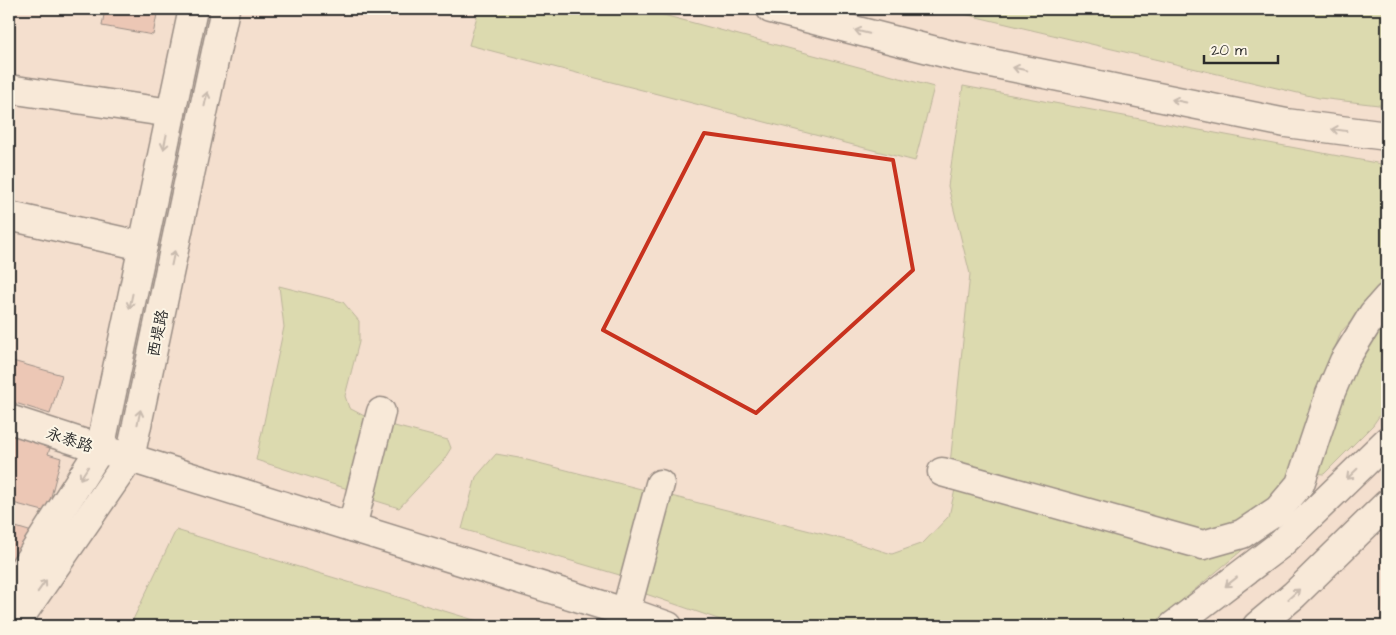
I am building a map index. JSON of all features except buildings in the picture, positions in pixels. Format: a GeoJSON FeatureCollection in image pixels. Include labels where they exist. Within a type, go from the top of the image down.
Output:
{"type":"FeatureCollection","features":[{"type":"Feature","properties":{"kind":"main road","name":"西堤路"},"geometry":{"type":"LineString","coordinates":[[9,591],[100,449],[193,9]]}},
{"type":"Feature","properties":{"kind":"main road","name":"西堤路"},"geometry":{"type":"LineString","coordinates":[[14,626],[130,458],[225,9]]}},
{"type":"Feature","properties":{"kind":"main road"},"geometry":{"type":"LineString","coordinates":[[771,9],[956,56],[1276,121],[1387,136]]}},
{"type":"Feature","properties":{"kind":"main road"},"geometry":{"type":"LineString","coordinates":[[9,89],[171,113]]}},
{"type":"Feature","properties":{"kind":"main road"},"geometry":{"type":"LineString","coordinates":[[9,216],[143,246]]}},
{"type":"Feature","properties":{"kind":"main road"},"geometry":{"type":"LineString","coordinates":[[942,472],[1203,545],[1242,534],[1278,510],[1300,484],[1330,394],[1344,360],[1373,314],[1387,298]]}},
{"type":"Feature","properties":{"kind":"main road"},"geometry":{"type":"LineString","coordinates":[[352,527],[381,412]]}},
{"type":"Feature","properties":{"kind":"main road","name":"永泰路"},"geometry":{"type":"LineString","coordinates":[[9,419],[100,449],[621,610]]}},
{"type":"Feature","properties":{"kind":"main road"},"geometry":{"type":"LineString","coordinates":[[1174,626],[1281,544],[1387,440]]}},
{"type":"Feature","properties":{"kind":"main road"},"geometry":{"type":"LineString","coordinates":[[621,610],[660,484]]}},
{"type":"Feature","properties":{"kind":"main road"},"geometry":{"type":"LineString","coordinates":[[1257,626],[1294,595],[1387,504]]}},
{"type":"Feature","properties":{"kind":"main road"},"geometry":{"type":"LineString","coordinates":[[621,610],[649,626]]}},
{"type":"Feature","properties":{"kind":"main road"},"geometry":{"type":"LineString","coordinates":[[621,610],[668,626]]}},
{"type":"Feature","properties":{"kind":"highlighted area"},"geometry":{"type":"Polygon","coordinates":[[[704,133],[893,160],[913,270],[756,413],[603,330],[704,133]]]}},
{"type":"Feature","properties":{"kind":"green space"},"geometry":{"type":"Polygon","coordinates":[[[479,9],[641,9],[934,87],[915,161],[469,45],[479,9]]]}},
{"type":"Feature","properties":{"kind":"green space"},"geometry":{"type":"Polygon","coordinates":[[[943,9],[1387,9],[1387,106],[1319,98],[943,9]]]}},
{"type":"Feature","properties":{"kind":"green space"},"geometry":{"type":"Polygon","coordinates":[[[963,86],[1387,165],[1387,283],[1341,332],[1285,486],[1262,511],[1202,532],[950,464],[970,274],[948,186],[963,86]]]}},
{"type":"Feature","properties":{"kind":"green space"},"geometry":{"type":"Polygon","coordinates":[[[279,286],[343,302],[359,321],[359,342],[345,396],[349,408],[372,420],[351,490],[256,460],[284,327],[279,286]]]}},
{"type":"Feature","properties":{"kind":"green space"},"geometry":{"type":"Polygon","coordinates":[[[1387,311],[1387,405],[1373,425],[1324,474],[1310,473],[1351,365],[1387,311]]]}},
{"type":"Feature","properties":{"kind":"green space"},"geometry":{"type":"Polygon","coordinates":[[[383,423],[448,440],[451,448],[443,461],[399,508],[367,498],[383,423]]]}},
{"type":"Feature","properties":{"kind":"green space"},"geometry":{"type":"Polygon","coordinates":[[[496,454],[519,458],[649,491],[623,576],[462,529],[476,477],[496,454]]]}},
{"type":"Feature","properties":{"kind":"green space"},"geometry":{"type":"Polygon","coordinates":[[[956,485],[1246,547],[1151,626],[738,626],[643,593],[667,495],[850,541],[892,554],[923,543],[949,516],[956,485]]]}},
{"type":"Feature","properties":{"kind":"green space"},"geometry":{"type":"Polygon","coordinates":[[[176,530],[494,626],[130,626],[176,530]]]}}]}
